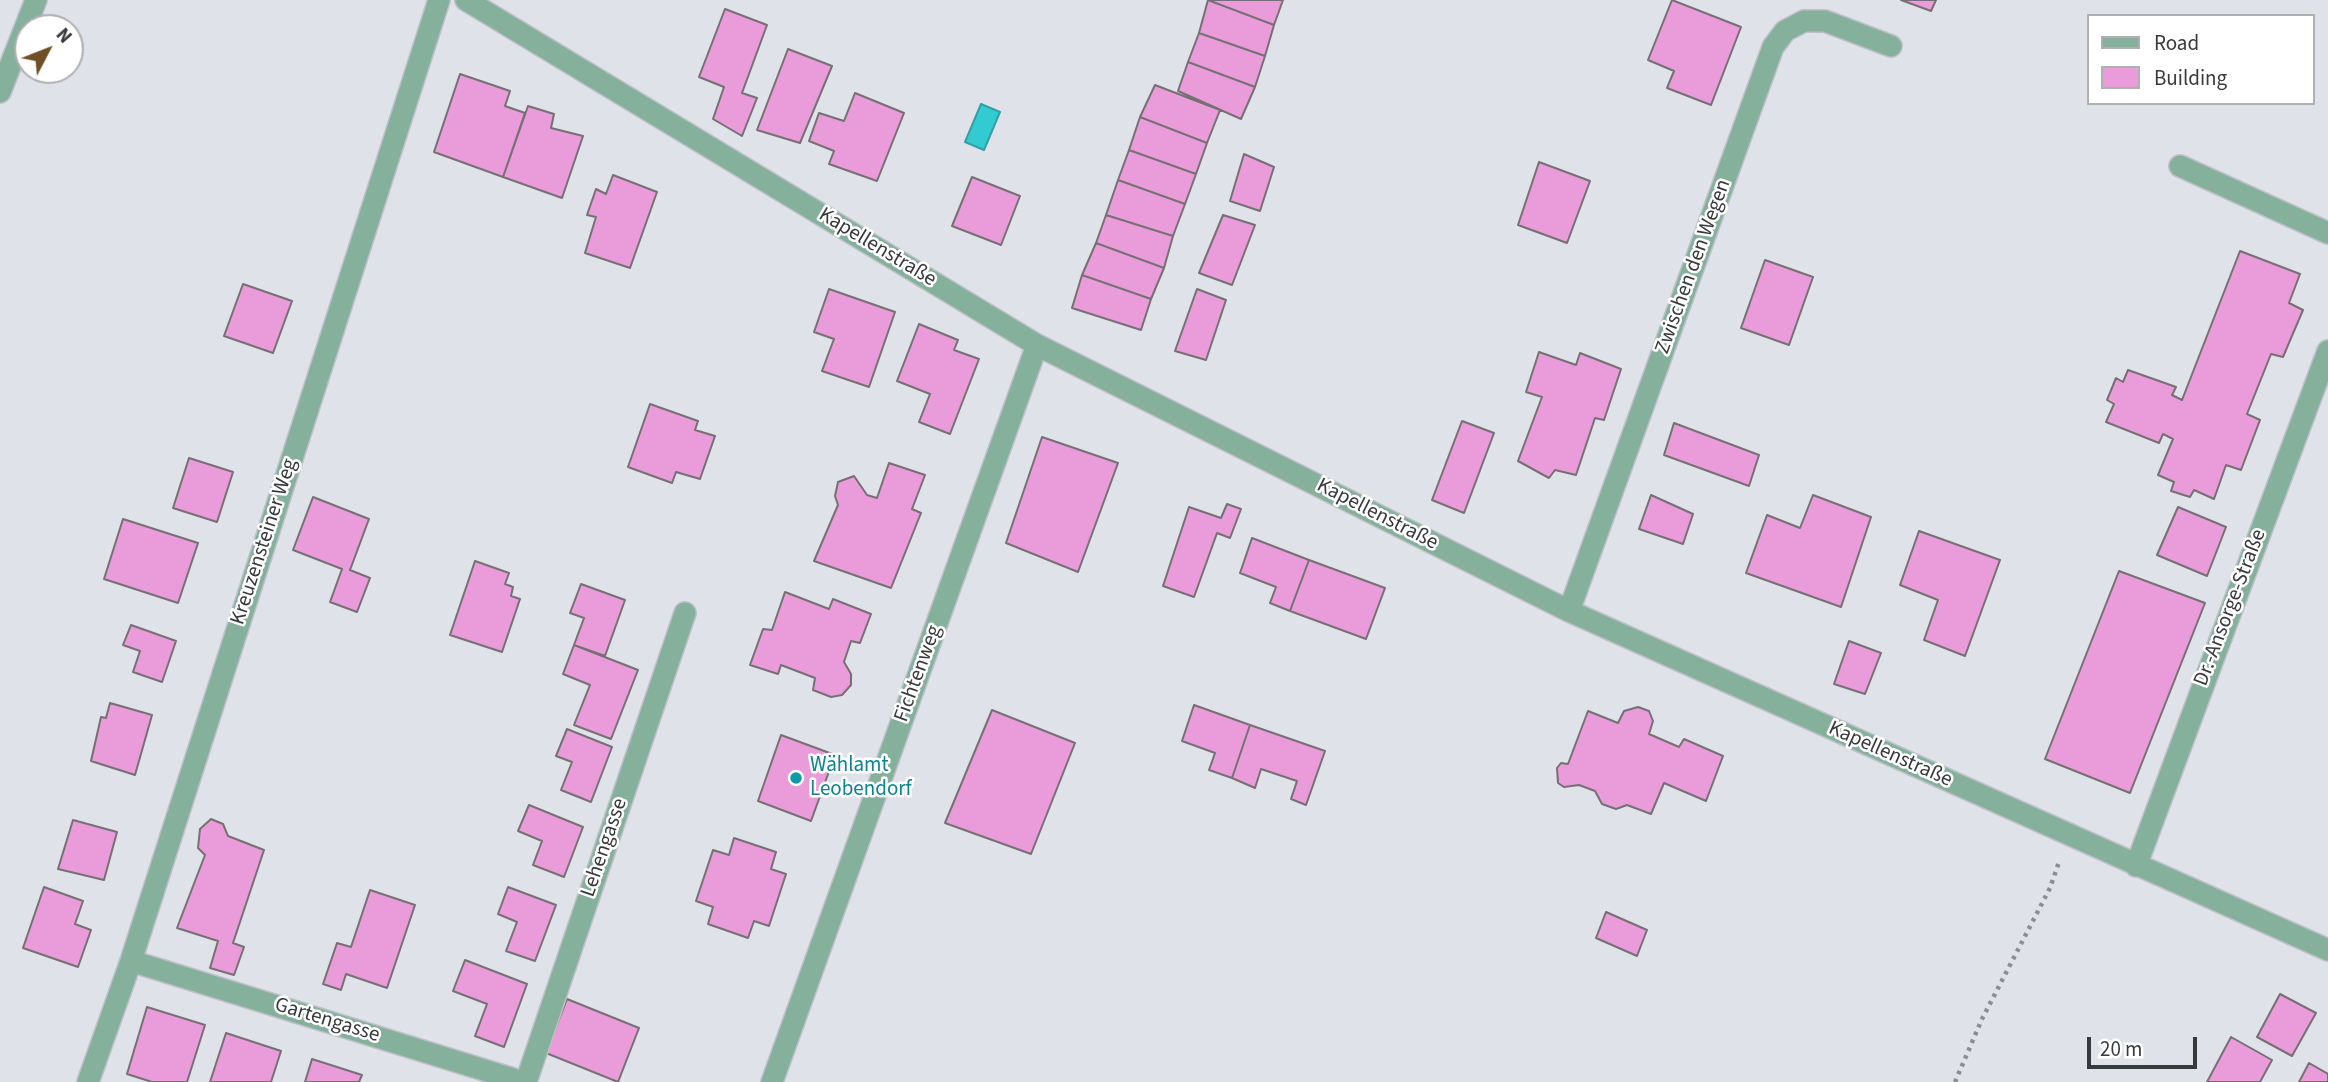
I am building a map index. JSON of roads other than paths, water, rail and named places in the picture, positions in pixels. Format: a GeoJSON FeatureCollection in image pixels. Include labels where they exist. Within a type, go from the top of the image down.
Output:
{"type":"FeatureCollection","features":[{"type":"Feature","properties":{"kind":"street"},"geometry":{"type":"LineString","coordinates":[[0,92],[36,0]]}},
{"type":"Feature","properties":{"kind":"street","name":"Kreuzensteiner Weg"},"geometry":{"type":"LineString","coordinates":[[88,1082],[131,961],[439,0]]}},
{"type":"Feature","properties":{"kind":"street","name":"Kapellenstraße"},"geometry":{"type":"LineString","coordinates":[[466,0],[1037,345],[1569,611],[2328,950]]}},
{"type":"Feature","properties":{"kind":"street","name":"Zwischen den Wegen"},"geometry":{"type":"LineString","coordinates":[[1569,611],[1773,47],[1785,31],[1804,21],[1825,21],[1891,46]]}},
{"type":"Feature","properties":{"kind":"street"},"geometry":{"type":"LineString","coordinates":[[2180,166],[2328,233]]}},
{"type":"Feature","properties":{"kind":"street","name":"Fichtenweg"},"geometry":{"type":"LineString","coordinates":[[772,1082],[1037,345]]}},
{"type":"Feature","properties":{"kind":"street","name":"Dr.-Ansorge-Straße"},"geometry":{"type":"LineString","coordinates":[[2136,866],[2328,351]]}},
{"type":"Feature","properties":{"kind":"street","name":"Lehengasse"},"geometry":{"type":"LineString","coordinates":[[524,1082],[685,613]]}},
{"type":"Feature","properties":{"kind":"street","name":"Gartengasse"},"geometry":{"type":"LineString","coordinates":[[131,961],[524,1082]]}},
{"type":"Feature","properties":{"kind":"water"},"geometry":{"type":"Polygon","coordinates":[[[981,104],[1000,112],[984,150],[965,142],[981,104]]]}},
{"type":"Feature","properties":{"kind":"place","name":"Wählamt Leobendorf"},"geometry":{"type":"Point","coordinates":[796,778]}}]}
